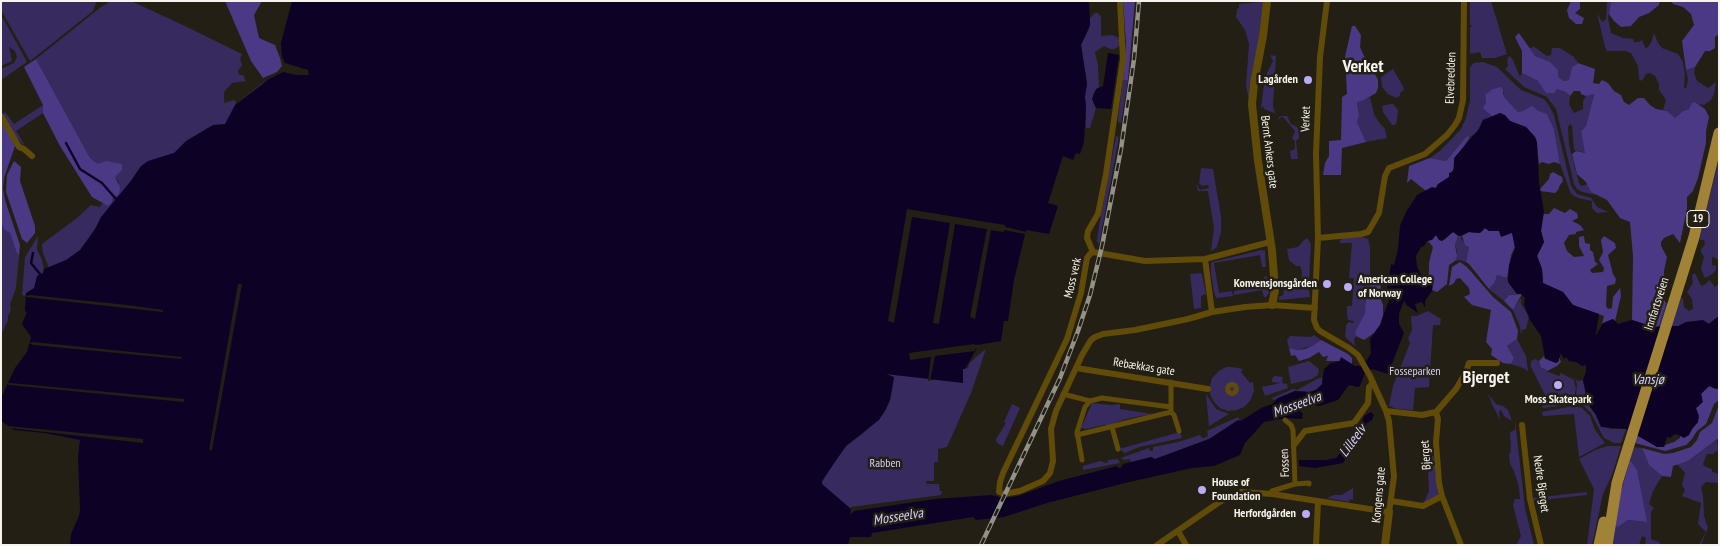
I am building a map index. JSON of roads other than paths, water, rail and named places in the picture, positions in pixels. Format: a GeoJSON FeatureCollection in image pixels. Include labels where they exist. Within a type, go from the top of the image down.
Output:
{"type":"FeatureCollection","features":[{"type":"Feature","properties":{"kind":"highway","name":"Innfartsveien"},"geometry":{"type":"LineString","coordinates":[[1607,545],[1617,483],[1694,237],[1719,133]]}},
{"type":"Feature","properties":{"kind":"highway","name":"Innfartsveien"},"geometry":{"type":"LineString","coordinates":[[1599,545],[1606,509],[1617,483]]}},
{"type":"Feature","properties":{"kind":"street","name":"Moss verk"},"geometry":{"type":"LineString","coordinates":[[1063,394],[1052,424],[1051,471],[1045,480],[1020,491],[1004,494],[999,492],[1003,473],[1067,338],[1081,293],[1088,258],[1093,252],[1089,245],[1087,234],[1098,214],[1105,182],[1123,59],[1120,1]]}},
{"type":"Feature","properties":{"kind":"street","name":"Bernt Ankers gate"},"geometry":{"type":"LineString","coordinates":[[1267,1],[1252,104],[1274,280],[1272,305]]}},
{"type":"Feature","properties":{"kind":"street","name":"Verket"},"geometry":{"type":"LineString","coordinates":[[1327,1],[1320,57],[1316,154],[1318,238],[1315,324],[1320,332],[1354,351],[1364,363]]}},
{"type":"Feature","properties":{"kind":"street","name":"Elvebredden"},"geometry":{"type":"LineString","coordinates":[[1318,238],[1368,232],[1379,213],[1385,176],[1389,168],[1425,154],[1447,135],[1459,118],[1463,100],[1464,1]]}},
{"type":"Feature","properties":{"kind":"street"},"geometry":{"type":"LineString","coordinates":[[1,116],[19,147],[32,156]]}},
{"type":"Feature","properties":{"kind":"street"},"geometry":{"type":"LineString","coordinates":[[1093,252],[1145,261],[1205,259],[1270,242]]}},
{"type":"Feature","properties":{"kind":"street"},"geometry":{"type":"LineString","coordinates":[[1205,259],[1212,312]]}},
{"type":"Feature","properties":{"kind":"street"},"geometry":{"type":"LineString","coordinates":[[1171,409],[1102,398],[1090,401],[1063,394],[1082,354],[1095,337],[1179,321],[1212,312],[1272,305],[1315,308]]}},
{"type":"Feature","properties":{"kind":"street","name":"Kongens gate"},"geometry":{"type":"LineString","coordinates":[[1364,363],[1386,411],[1389,422],[1394,477],[1385,545]]}},
{"type":"Feature","properties":{"kind":"street"},"geometry":{"type":"LineString","coordinates":[[1386,411],[1422,414],[1436,412],[1456,389],[1469,364],[1497,363]]}},
{"type":"Feature","properties":{"kind":"street","name":"Rebækkas gate"},"geometry":{"type":"LineString","coordinates":[[1076,368],[1208,389]]}},
{"type":"Feature","properties":{"kind":"street"},"geometry":{"type":"LineString","coordinates":[[1172,382],[1171,409],[1179,431]]}},
{"type":"Feature","properties":{"kind":"street"},"geometry":{"type":"LineString","coordinates":[[1294,445],[1305,431],[1354,423],[1368,403],[1368,387],[1373,382]]}},
{"type":"Feature","properties":{"kind":"street"},"geometry":{"type":"LineString","coordinates":[[1082,460],[1077,435],[1078,426],[1085,407],[1090,401]]}},
{"type":"Feature","properties":{"kind":"street"},"geometry":{"type":"LineString","coordinates":[[1077,435],[1112,427],[1171,409]]}},
{"type":"Feature","properties":{"kind":"street","name":"Bjerget"},"geometry":{"type":"LineString","coordinates":[[1436,412],[1438,419],[1436,451],[1442,496],[1462,545]]}},
{"type":"Feature","properties":{"kind":"street","name":"Fossen"},"geometry":{"type":"LineString","coordinates":[[1272,491],[1296,484],[1293,430],[1291,425],[1285,420]]}},
{"type":"Feature","properties":{"kind":"street","name":"Nedre Bjerget"},"geometry":{"type":"LineString","coordinates":[[1522,425],[1530,499],[1541,545]]}},
{"type":"Feature","properties":{"kind":"street"},"geometry":{"type":"LineString","coordinates":[[1112,427],[1118,449]]}},
{"type":"Feature","properties":{"kind":"street"},"geometry":{"type":"LineString","coordinates":[[1296,484],[1309,484]]}},
{"type":"Feature","properties":{"kind":"street"},"geometry":{"type":"LineString","coordinates":[[1157,545],[1221,501],[1241,492],[1272,494],[1389,512]]}},
{"type":"Feature","properties":{"kind":"street"},"geometry":{"type":"LineString","coordinates":[[1391,502],[1423,506],[1442,496]]}},
{"type":"Feature","properties":{"kind":"street"},"geometry":{"type":"LineString","coordinates":[[1316,545],[1318,502]]}},
{"type":"Feature","properties":{"kind":"street"},"geometry":{"type":"LineString","coordinates":[[1178,531],[1186,545]]}},
{"type":"Feature","properties":{"kind":"water"},"geometry":{"type":"Polygon","coordinates":[[[292,1],[1089,1],[1090,25],[1081,45],[1087,84],[1084,142],[1080,154],[1076,153],[1073,160],[1063,156],[1048,203],[1058,206],[1049,234],[1026,230],[1014,280],[1008,321],[1004,321],[1001,341],[983,344],[977,348],[965,369],[963,369],[963,383],[886,374],[894,377],[890,400],[886,409],[879,420],[846,446],[822,481],[822,484],[851,509],[850,515],[854,511],[935,499],[991,495],[1004,498],[1018,496],[1059,481],[1117,466],[1121,468],[1123,464],[1151,457],[1155,459],[1209,439],[1238,420],[1241,421],[1261,408],[1272,404],[1278,398],[1295,391],[1309,392],[1316,390],[1322,384],[1324,369],[1331,363],[1340,361],[1341,357],[1355,366],[1360,366],[1371,353],[1370,339],[1380,325],[1390,297],[1386,294],[1391,264],[1394,265],[1398,249],[1400,226],[1406,212],[1417,195],[1432,187],[1436,188],[1438,184],[1449,177],[1449,173],[1454,169],[1454,158],[1479,129],[1483,120],[1500,113],[1505,115],[1510,121],[1526,127],[1537,142],[1539,182],[1544,212],[1541,231],[1544,242],[1537,256],[1542,269],[1543,283],[1563,292],[1573,305],[1599,314],[1596,335],[1603,323],[1613,319],[1618,324],[1632,320],[1654,327],[1678,326],[1686,322],[1703,320],[1709,324],[1719,316],[1719,388],[1716,389],[1709,386],[1701,394],[1703,402],[1696,408],[1699,416],[1698,422],[1689,435],[1684,438],[1676,434],[1671,438],[1667,437],[1664,447],[1657,447],[1626,429],[1601,427],[1596,415],[1588,404],[1583,380],[1586,365],[1582,366],[1576,362],[1569,361],[1566,357],[1564,359],[1561,353],[1556,363],[1545,358],[1541,336],[1530,320],[1524,305],[1525,298],[1521,294],[1517,294],[1508,282],[1509,265],[1515,248],[1512,233],[1501,237],[1499,231],[1489,231],[1485,228],[1480,233],[1469,232],[1459,236],[1453,232],[1442,241],[1436,235],[1421,247],[1416,256],[1417,267],[1424,280],[1433,282],[1432,291],[1425,301],[1425,308],[1422,302],[1415,304],[1418,313],[1405,304],[1404,301],[1399,314],[1399,324],[1404,333],[1388,374],[1372,369],[1364,375],[1360,386],[1349,385],[1338,400],[1320,406],[1313,405],[1300,411],[1303,414],[1302,419],[1285,418],[1264,422],[1245,443],[1240,455],[1214,466],[1192,468],[1125,483],[1047,503],[1004,517],[976,520],[973,517],[872,533],[871,537],[850,537],[848,545],[70,545],[71,534],[80,510],[78,456],[80,440],[45,433],[14,430],[1,421],[1,398],[15,368],[27,352],[31,337],[22,324],[27,312],[25,311],[26,293],[34,288],[37,276],[43,273],[44,269],[66,260],[80,250],[101,217],[141,166],[148,161],[174,153],[186,141],[213,125],[225,124],[235,105],[269,79],[283,72],[309,75],[308,70],[285,63],[282,57],[281,43],[292,1]]]}},
{"type":"Feature","properties":{"kind":"water"},"geometry":{"type":"Polygon","coordinates":[[[1108,53],[1119,55],[1111,109],[1096,108],[1092,99],[1096,89],[1103,86],[1108,53]]]}},
{"type":"Feature","properties":{"kind":"water","name":"Lilleelv"},"geometry":{"type":"Polygon","coordinates":[[[1371,412],[1374,415],[1372,420],[1367,423],[1364,434],[1357,438],[1343,463],[1315,468],[1299,466],[1299,460],[1336,458],[1341,452],[1341,446],[1352,443],[1364,416],[1371,412]]]}},
{"type":"Feature","properties":{"kind":"waterway"},"geometry":{"type":"LineString","coordinates":[[66,143],[80,169],[102,183],[116,199]]}},
{"type":"Feature","properties":{"kind":"waterway"},"geometry":{"type":"LineString","coordinates":[[33,253],[31,263],[40,274]]}},
{"type":"Feature","properties":{"kind":"railway"},"geometry":{"type":"LineString","coordinates":[[981,545],[1060,378],[1090,295],[1102,246],[1121,149],[1134,59],[1139,1]]}},
{"type":"Feature","properties":{"kind":"place","name":"Lagården"},"geometry":{"type":"Point","coordinates":[1308,80]}},
{"type":"Feature","properties":{"kind":"place","name":"Konvensjonsgården"},"geometry":{"type":"Point","coordinates":[1327,284]}},
{"type":"Feature","properties":{"kind":"place","name":"American College of Norway"},"geometry":{"type":"Point","coordinates":[1348,287]}},
{"type":"Feature","properties":{"kind":"place","name":"Moss Skatepark"},"geometry":{"type":"Point","coordinates":[1558,385]}},
{"type":"Feature","properties":{"kind":"place","name":"House of Foundation"},"geometry":{"type":"Point","coordinates":[1202,490]}},
{"type":"Feature","properties":{"kind":"place","name":"Herfordgården"},"geometry":{"type":"Point","coordinates":[1306,514]}},
{"type":"Feature","properties":{"kind":"district","name":"Verket"},"geometry":{"type":"Point","coordinates":[1363,67]}},
{"type":"Feature","properties":{"kind":"district","name":"Bjerget"},"geometry":{"type":"Point","coordinates":[1486,378]}},
{"type":"Feature","properties":{"kind":"park label","name":"Fosseparken"},"geometry":{"type":"Point","coordinates":[1415,372]}},
{"type":"Feature","properties":{"kind":"park label","name":"Rabben"},"geometry":{"type":"Point","coordinates":[885,464]}},
{"type":"Feature","properties":{"kind":"water label","name":"Vansjø"},"geometry":{"type":"Point","coordinates":[1648,380]}},
{"type":"Feature","properties":{"kind":"water label","name":"Mosseelva"},"geometry":{"type":"Point","coordinates":[1297,405]}},
{"type":"Feature","properties":{"kind":"water label","name":"Mosseelva"},"geometry":{"type":"Point","coordinates":[898,517]}}]}
